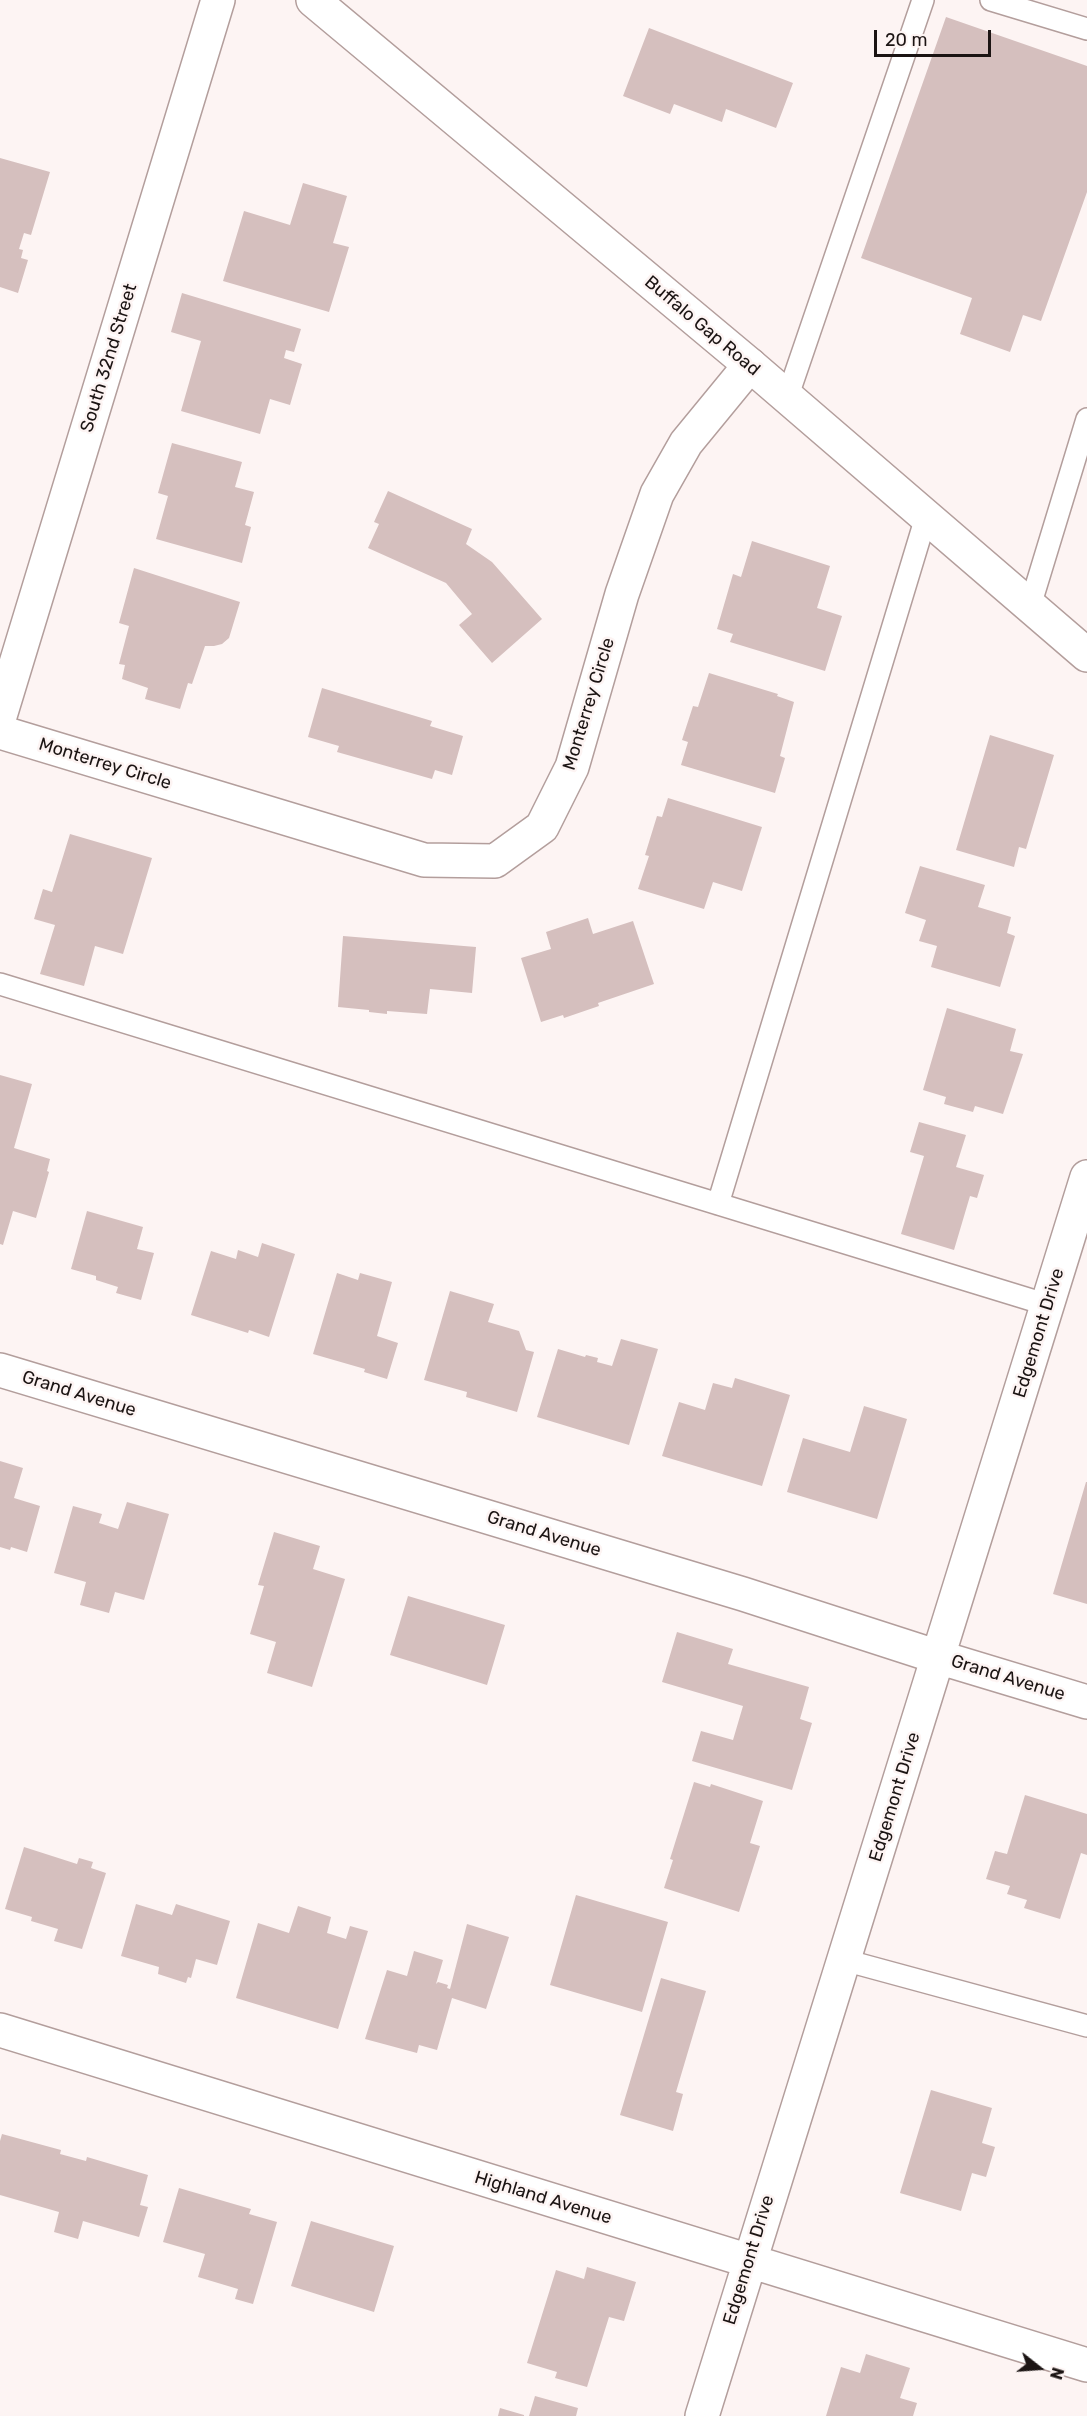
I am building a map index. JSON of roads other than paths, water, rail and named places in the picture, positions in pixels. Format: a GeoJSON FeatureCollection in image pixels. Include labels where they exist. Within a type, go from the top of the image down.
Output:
{"type":"FeatureCollection","features":[{"type":"Feature","properties":{"kind":"street","name":"South 32nd Street"},"geometry":{"type":"LineString","coordinates":[[0,717],[218,0]]}},
{"type":"Feature","properties":{"kind":"street","name":"Buffalo Gap Road"},"geometry":{"type":"LineString","coordinates":[[313,0],[750,365],[1087,655]]}},
{"type":"Feature","properties":{"kind":"street","name":"Monterrey Circle"},"geometry":{"type":"LineString","coordinates":[[0,732],[424,860],[495,861],[542,827],[572,767],[622,594],[657,494],[686,443],[750,365]]}},
{"type":"Feature","properties":{"kind":"street","name":"Edgemont Drive"},"geometry":{"type":"LineString","coordinates":[[702,2416],[748,2261],[1087,1177]]}},
{"type":"Feature","properties":{"kind":"street","name":"Grand Avenue"},"geometry":{"type":"LineString","coordinates":[[0,1370],[743,1594],[1087,1702]]}},
{"type":"Feature","properties":{"kind":"street","name":"Highland Avenue"},"geometry":{"type":"LineString","coordinates":[[0,2030],[1087,2365]]}},
{"type":"Feature","properties":{"kind":"lane"},"geometry":{"type":"LineString","coordinates":[[787,398],[922,0]]}},
{"type":"Feature","properties":{"kind":"lane"},"geometry":{"type":"LineString","coordinates":[[991,0],[1087,29]]}},
{"type":"Feature","properties":{"kind":"lane"},"geometry":{"type":"LineString","coordinates":[[1030,606],[1087,419]]}},
{"type":"Feature","properties":{"kind":"lane"},"geometry":{"type":"LineString","coordinates":[[718,1204],[926,517]]}},
{"type":"Feature","properties":{"kind":"lane"},"geometry":{"type":"LineString","coordinates":[[0,984],[1047,1305]]}},
{"type":"Feature","properties":{"kind":"lane"},"geometry":{"type":"LineString","coordinates":[[844,1960],[1087,2026]]}}]}
